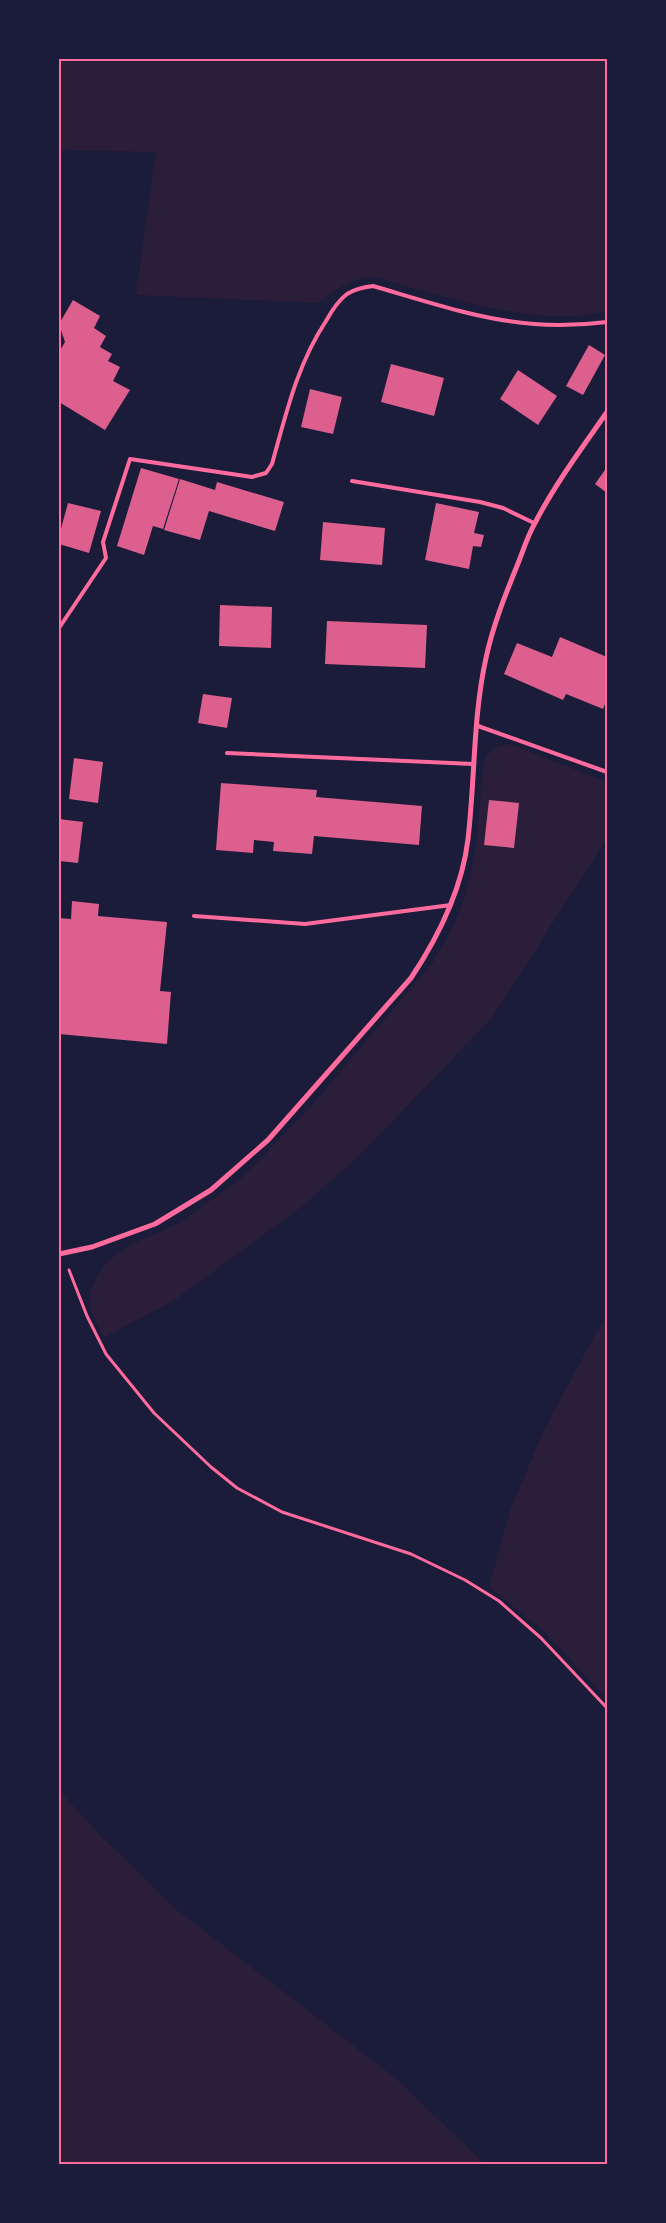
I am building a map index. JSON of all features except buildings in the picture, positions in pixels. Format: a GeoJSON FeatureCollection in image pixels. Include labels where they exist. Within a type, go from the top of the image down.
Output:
{"type":"FeatureCollection","features":[{"type":"Feature","properties":{"kind":"street"},"geometry":{"type":"LineString","coordinates":[[60,1254],[92,1247],[155,1224],[211,1190],[268,1140],[411,978],[431,948],[451,905],[468,840],[474,764],[486,658],[497,616],[534,524],[563,476],[607,412]]}},
{"type":"Feature","properties":{"kind":"lane"},"geometry":{"type":"LineString","coordinates":[[59,628],[106,558],[103,542],[130,459],[252,477],[266,474],[272,464],[298,374],[314,339],[330,313],[348,294],[361,288],[373,286],[466,312],[533,324],[576,325],[607,322]]}},
{"type":"Feature","properties":{"kind":"lane"},"geometry":{"type":"LineString","coordinates":[[352,481],[480,502],[503,508],[534,524]]}},
{"type":"Feature","properties":{"kind":"lane"},"geometry":{"type":"LineString","coordinates":[[478,726],[607,772]]}},
{"type":"Feature","properties":{"kind":"lane"},"geometry":{"type":"LineString","coordinates":[[227,753],[474,764]]}},
{"type":"Feature","properties":{"kind":"lane"},"geometry":{"type":"LineString","coordinates":[[194,916],[305,924],[451,905]]}},
{"type":"Feature","properties":{"kind":"path"},"geometry":{"type":"LineString","coordinates":[[60,1254],[106,1354],[154,1412],[211,1467],[237,1488],[282,1512],[411,1554],[472,1584],[499,1601],[541,1638],[607,1708]]}},
{"type":"Feature","properties":{"kind":"shaded area"},"geometry":{"type":"Polygon","coordinates":[[[59,59],[607,59],[607,311],[573,316],[524,314],[447,298],[374,277],[344,285],[319,303],[136,295],[156,152],[59,150],[59,59]]]}},
{"type":"Feature","properties":{"kind":"shaded area"},"geometry":{"type":"Polygon","coordinates":[[[510,744],[607,782],[607,838],[492,1018],[359,1156],[300,1208],[176,1299],[104,1338],[91,1310],[90,1294],[97,1276],[107,1262],[132,1244],[179,1223],[243,1177],[313,1104],[433,962],[452,929],[462,905],[471,873],[476,844],[484,762],[494,749],[510,744]]]}},
{"type":"Feature","properties":{"kind":"shaded area"},"geometry":{"type":"Polygon","coordinates":[[[607,1318],[607,1699],[543,1630],[489,1587],[510,1511],[543,1432],[596,1333],[607,1318]]]}},
{"type":"Feature","properties":{"kind":"shaded area"},"geometry":{"type":"Polygon","coordinates":[[[59,1790],[103,1838],[177,1910],[393,2076],[485,2164],[59,2164],[59,1790]]]}}]}
